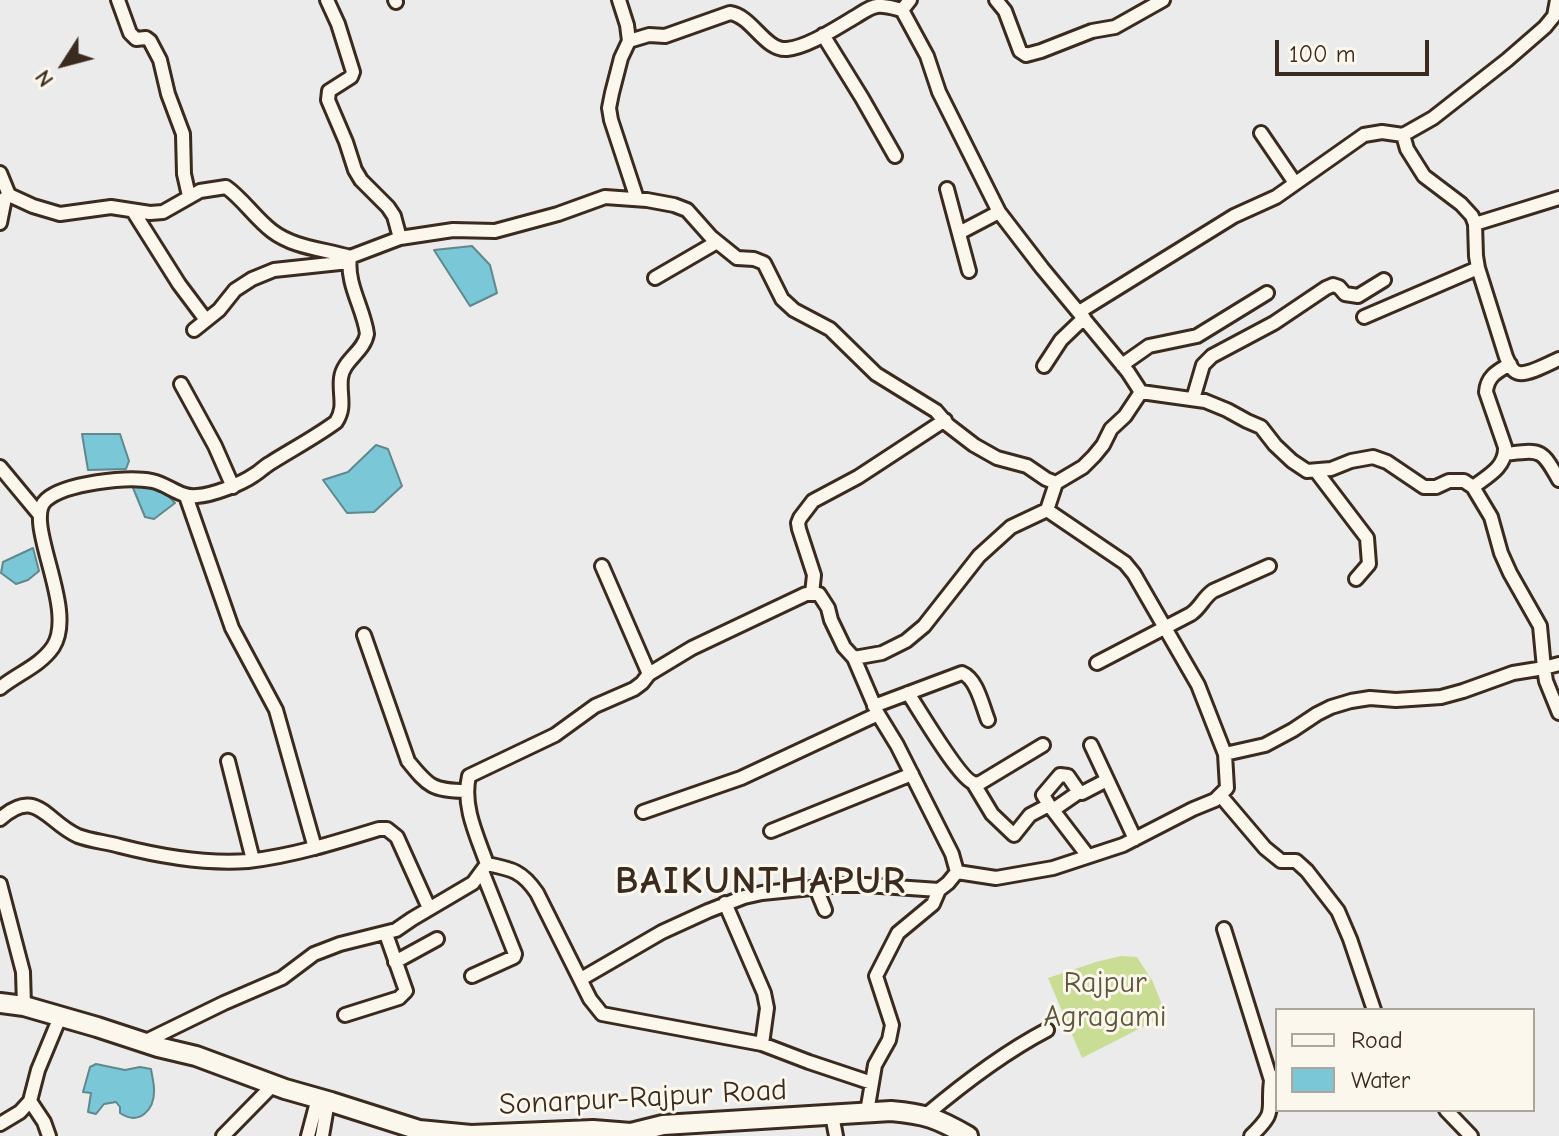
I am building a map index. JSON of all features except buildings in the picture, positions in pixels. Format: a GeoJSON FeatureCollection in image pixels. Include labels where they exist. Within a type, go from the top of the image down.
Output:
{"type":"FeatureCollection","features":[{"type":"Feature","properties":{"kind":"main road","name":"Sonarpur-Rajpur Road"},"geometry":{"type":"LineString","coordinates":[[0,1003],[24,1006],[196,1056],[273,1085],[419,1130],[471,1135],[593,1130],[632,1134],[663,1125],[891,1111],[926,1115],[968,1136]]}},
{"type":"Feature","properties":{"kind":"street"},"geometry":{"type":"LineString","coordinates":[[118,0],[130,33],[136,39],[146,38],[150,41],[160,60],[168,94],[183,134],[184,174],[189,196]]}},
{"type":"Feature","properties":{"kind":"street"},"geometry":{"type":"LineString","coordinates":[[327,0],[353,66],[351,77],[329,91],[328,100],[355,170],[394,216],[400,238]]}},
{"type":"Feature","properties":{"kind":"street"},"geometry":{"type":"LineString","coordinates":[[619,0],[629,41],[621,58],[609,108],[637,199]]}},
{"type":"Feature","properties":{"kind":"street"},"geometry":{"type":"LineString","coordinates":[[996,0],[1005,11],[1020,51],[1026,55],[1092,31],[1115,27],[1163,0]]}},
{"type":"Feature","properties":{"kind":"street"},"geometry":{"type":"LineString","coordinates":[[1044,366],[1082,315],[1234,216],[1276,197],[1364,135],[1382,132],[1403,135],[1433,118],[1535,35],[1554,16],[1557,0]]}},
{"type":"Feature","properties":{"kind":"street"},"geometry":{"type":"LineString","coordinates":[[629,41],[649,35],[665,36],[730,13],[740,15],[778,48],[791,48],[823,35],[868,9],[886,3],[906,5],[939,92],[999,212],[1141,392],[1205,401],[1261,427],[1275,445],[1307,471],[1373,457],[1387,462],[1424,487],[1436,487],[1449,481],[1464,481],[1473,487],[1491,517],[1510,573],[1540,626],[1546,681],[1559,713]]}},
{"type":"Feature","properties":{"kind":"street"},"geometry":{"type":"LineString","coordinates":[[823,35],[895,156]]}},
{"type":"Feature","properties":{"kind":"street"},"geometry":{"type":"LineString","coordinates":[[1261,133],[1295,183]]}},
{"type":"Feature","properties":{"kind":"street"},"geometry":{"type":"LineString","coordinates":[[1403,135],[1407,149],[1424,176],[1472,216],[1478,268],[1510,364],[1519,373],[1559,359]]}},
{"type":"Feature","properties":{"kind":"street"},"geometry":{"type":"LineString","coordinates":[[0,173],[9,195],[60,214],[111,207],[163,212],[200,191],[226,187],[257,219],[281,237],[349,260]]}},
{"type":"Feature","properties":{"kind":"street"},"geometry":{"type":"LineString","coordinates":[[947,189],[969,271]]}},
{"type":"Feature","properties":{"kind":"street"},"geometry":{"type":"LineString","coordinates":[[0,223],[5,198],[9,195]]}},
{"type":"Feature","properties":{"kind":"street"},"geometry":{"type":"LineString","coordinates":[[194,330],[219,310],[235,290],[274,270],[349,260],[400,238],[453,230],[495,231],[605,197],[662,202],[687,210],[737,258],[764,263],[782,299],[794,310],[830,329],[876,374],[936,411],[974,445],[997,458],[1027,466],[1056,483]]}},
{"type":"Feature","properties":{"kind":"street"},"geometry":{"type":"LineString","coordinates":[[1475,224],[1559,198]]}},
{"type":"Feature","properties":{"kind":"street"},"geometry":{"type":"LineString","coordinates":[[133,211],[179,284],[206,320]]}},
{"type":"Feature","properties":{"kind":"street"},"geometry":{"type":"LineString","coordinates":[[959,233],[999,212]]}},
{"type":"Feature","properties":{"kind":"street"},"geometry":{"type":"LineString","coordinates":[[655,278],[717,242]]}},
{"type":"Feature","properties":{"kind":"street"},"geometry":{"type":"LineString","coordinates":[[0,688],[47,654],[59,636],[56,593],[39,514],[41,505],[50,497],[75,487],[138,479],[151,481],[186,496],[201,496],[233,487],[336,422],[343,405],[343,372],[366,342],[367,334],[349,260]]}},
{"type":"Feature","properties":{"kind":"street"},"geometry":{"type":"LineString","coordinates":[[1364,317],[1478,268]]}},
{"type":"Feature","properties":{"kind":"street"},"geometry":{"type":"LineString","coordinates":[[1193,399],[1203,365],[1212,356],[1274,323],[1326,288],[1333,285],[1345,294],[1358,296],[1384,280]]}},
{"type":"Feature","properties":{"kind":"street"},"geometry":{"type":"LineString","coordinates":[[1122,365],[1149,346],[1197,336],[1267,293]]}},
{"type":"Feature","properties":{"kind":"street"},"geometry":{"type":"LineString","coordinates":[[1473,487],[1502,462],[1505,454],[1486,385],[1494,373],[1510,364]]}},
{"type":"Feature","properties":{"kind":"street"},"geometry":{"type":"LineString","coordinates":[[181,384],[215,446],[233,487]]}},
{"type":"Feature","properties":{"kind":"street"},"geometry":{"type":"LineString","coordinates":[[854,658],[882,653],[906,641],[924,626],[979,556],[1011,527],[1047,510],[1056,483],[1083,467],[1094,456],[1141,392]]}},
{"type":"Feature","properties":{"kind":"street"},"geometry":{"type":"LineString","coordinates":[[812,594],[814,575],[798,523],[806,510],[813,501],[858,477],[945,420]]}},
{"type":"Feature","properties":{"kind":"street"},"geometry":{"type":"LineString","coordinates":[[1505,454],[1535,450],[1541,453],[1559,480]]}},
{"type":"Feature","properties":{"kind":"street"},"geometry":{"type":"LineString","coordinates":[[0,467],[39,514]]}},
{"type":"Feature","properties":{"kind":"street"},"geometry":{"type":"LineString","coordinates":[[1316,471],[1367,538],[1369,564],[1356,579]]}},
{"type":"Feature","properties":{"kind":"street"},"geometry":{"type":"LineString","coordinates":[[186,496],[227,617],[276,710],[315,848]]}},
{"type":"Feature","properties":{"kind":"street"},"geometry":{"type":"LineString","coordinates":[[957,872],[996,878],[1053,868],[1123,845],[1215,800],[1227,788],[1225,754],[1198,685],[1134,574],[1125,563],[1047,510]]}},
{"type":"Feature","properties":{"kind":"street"},"geometry":{"type":"LineString","coordinates":[[602,566],[649,674]]}},
{"type":"Feature","properties":{"kind":"street"},"geometry":{"type":"LineString","coordinates":[[1097,663],[1201,607],[1213,591],[1269,566]]}},
{"type":"Feature","properties":{"kind":"street"},"geometry":{"type":"LineString","coordinates":[[472,976],[515,954],[484,868],[470,814],[466,791],[469,776],[555,735],[595,706],[634,689],[649,674],[692,648],[806,594],[819,594],[828,608],[844,647],[854,658],[876,710],[952,854],[957,872]]}},
{"type":"Feature","properties":{"kind":"street"},"geometry":{"type":"LineString","coordinates":[[364,635],[408,761],[436,788],[466,791]]}},
{"type":"Feature","properties":{"kind":"street"},"geometry":{"type":"LineString","coordinates":[[1225,754],[1265,745],[1317,714],[1351,701],[1441,697],[1513,673],[1559,664]]}},
{"type":"Feature","properties":{"kind":"street"},"geometry":{"type":"LineString","coordinates":[[643,812],[741,778],[908,693],[953,675],[966,673],[971,679],[988,720]]}},
{"type":"Feature","properties":{"kind":"street"},"geometry":{"type":"LineString","coordinates":[[908,693],[992,814],[1014,835],[1030,815],[1107,780]]}},
{"type":"Feature","properties":{"kind":"street"},"geometry":{"type":"LineString","coordinates":[[974,784],[1043,745]]}},
{"type":"Feature","properties":{"kind":"street"},"geometry":{"type":"LineString","coordinates":[[1091,745],[1135,839]]}},
{"type":"Feature","properties":{"kind":"street"},"geometry":{"type":"LineString","coordinates":[[228,761],[253,860]]}},
{"type":"Feature","properties":{"kind":"street"},"geometry":{"type":"LineString","coordinates":[[771,831],[912,774]]}},
{"type":"Feature","properties":{"kind":"street"},"geometry":{"type":"LineString","coordinates":[[1079,792],[1068,776],[1060,775],[1043,795],[1088,856]]}},
{"type":"Feature","properties":{"kind":"street"},"geometry":{"type":"LineString","coordinates":[[1220,795],[1265,848],[1281,861],[1296,861],[1307,871],[1338,911],[1373,1008]]}},
{"type":"Feature","properties":{"kind":"street"},"geometry":{"type":"LineString","coordinates":[[0,819],[16,806],[27,804],[36,806],[65,830],[80,837],[173,857],[230,861],[253,860],[315,848],[387,829],[399,842],[429,908]]}},
{"type":"Feature","properties":{"kind":"street"},"geometry":{"type":"LineString","coordinates":[[144,1042],[282,978],[314,954],[396,930],[473,883],[484,868]]}},
{"type":"Feature","properties":{"kind":"street"},"geometry":{"type":"LineString","coordinates":[[484,868],[518,872],[529,881],[590,999],[602,1014],[762,1044],[872,1083]]}},
{"type":"Feature","properties":{"kind":"street"},"geometry":{"type":"LineString","coordinates":[[867,1112],[875,1065],[889,1040],[892,1025],[876,976],[898,933],[933,904],[939,890],[957,872]]}},
{"type":"Feature","properties":{"kind":"street"},"geometry":{"type":"LineString","coordinates":[[0,884],[23,972],[24,1006]]}},
{"type":"Feature","properties":{"kind":"street"},"geometry":{"type":"LineString","coordinates":[[581,979],[662,932],[725,903],[762,893],[866,885],[939,890]]}},
{"type":"Feature","properties":{"kind":"street"},"geometry":{"type":"LineString","coordinates":[[816,888],[825,910]]}},
{"type":"Feature","properties":{"kind":"street"},"geometry":{"type":"LineString","coordinates":[[725,903],[764,993],[767,1008],[762,1044]]}},
{"type":"Feature","properties":{"kind":"street"},"geometry":{"type":"LineString","coordinates":[[1224,929],[1274,1078],[1269,1092],[1272,1110],[1265,1123],[1251,1136]]}},
{"type":"Feature","properties":{"kind":"street"},"geometry":{"type":"LineString","coordinates":[[345,1015],[404,995],[406,991],[386,934]]}},
{"type":"Feature","properties":{"kind":"street"},"geometry":{"type":"LineString","coordinates":[[395,962],[437,939]]}},
{"type":"Feature","properties":{"kind":"street"},"geometry":{"type":"LineString","coordinates":[[0,1124],[20,1112],[30,1101],[38,1070],[60,1017]]}},
{"type":"Feature","properties":{"kind":"street"},"geometry":{"type":"LineString","coordinates":[[926,1115],[963,1083],[1047,1030]]}},
{"type":"Feature","properties":{"kind":"street"},"geometry":{"type":"LineString","coordinates":[[223,1136],[273,1085]]}},
{"type":"Feature","properties":{"kind":"street"},"geometry":{"type":"LineString","coordinates":[[308,1136],[323,1099]]}},
{"type":"Feature","properties":{"kind":"street"},"geometry":{"type":"LineString","coordinates":[[322,1136],[323,1099]]}},
{"type":"Feature","properties":{"kind":"street"},"geometry":{"type":"LineString","coordinates":[[30,1101],[49,1136]]}},
{"type":"Feature","properties":{"kind":"street"},"geometry":{"type":"LineString","coordinates":[[1448,1112],[1471,1136]]}},
{"type":"Feature","properties":{"kind":"street"},"geometry":{"type":"LineString","coordinates":[[832,1115],[836,1136]]}},
{"type":"Feature","properties":{"kind":"green space","name":"Rajpur Agragami"},"geometry":{"type":"Polygon","coordinates":[[[1121,956],[1137,957],[1153,982],[1166,1015],[1082,1058],[1048,978],[1121,956]]]}},
{"type":"Feature","properties":{"kind":"water"},"geometry":{"type":"Polygon","coordinates":[[[472,246],[490,265],[497,293],[470,306],[434,250],[472,246]]]}},
{"type":"Feature","properties":{"kind":"water"},"geometry":{"type":"Polygon","coordinates":[[[82,434],[120,434],[129,461],[126,469],[88,470],[82,434]]]}},
{"type":"Feature","properties":{"kind":"water"},"geometry":{"type":"Polygon","coordinates":[[[376,445],[388,449],[402,486],[374,512],[347,513],[323,480],[348,472],[376,445]]]}},
{"type":"Feature","properties":{"kind":"water"},"geometry":{"type":"Polygon","coordinates":[[[131,483],[162,489],[175,503],[154,519],[145,517],[131,483]]]}},
{"type":"Feature","properties":{"kind":"water"},"geometry":{"type":"Polygon","coordinates":[[[33,548],[39,571],[28,580],[16,584],[1,573],[3,562],[33,548]]]}},
{"type":"Feature","properties":{"kind":"water"},"geometry":{"type":"Polygon","coordinates":[[[96,1064],[125,1070],[140,1067],[151,1069],[154,1097],[149,1109],[139,1117],[127,1117],[120,1113],[116,1102],[104,1104],[96,1114],[88,1112],[91,1093],[83,1092],[90,1067],[96,1064]]]}},
{"type":"Feature","properties":{"kind":"district","name":"BAIKUNTHAPUR"},"geometry":{"type":"Point","coordinates":[761,882]}}]}
